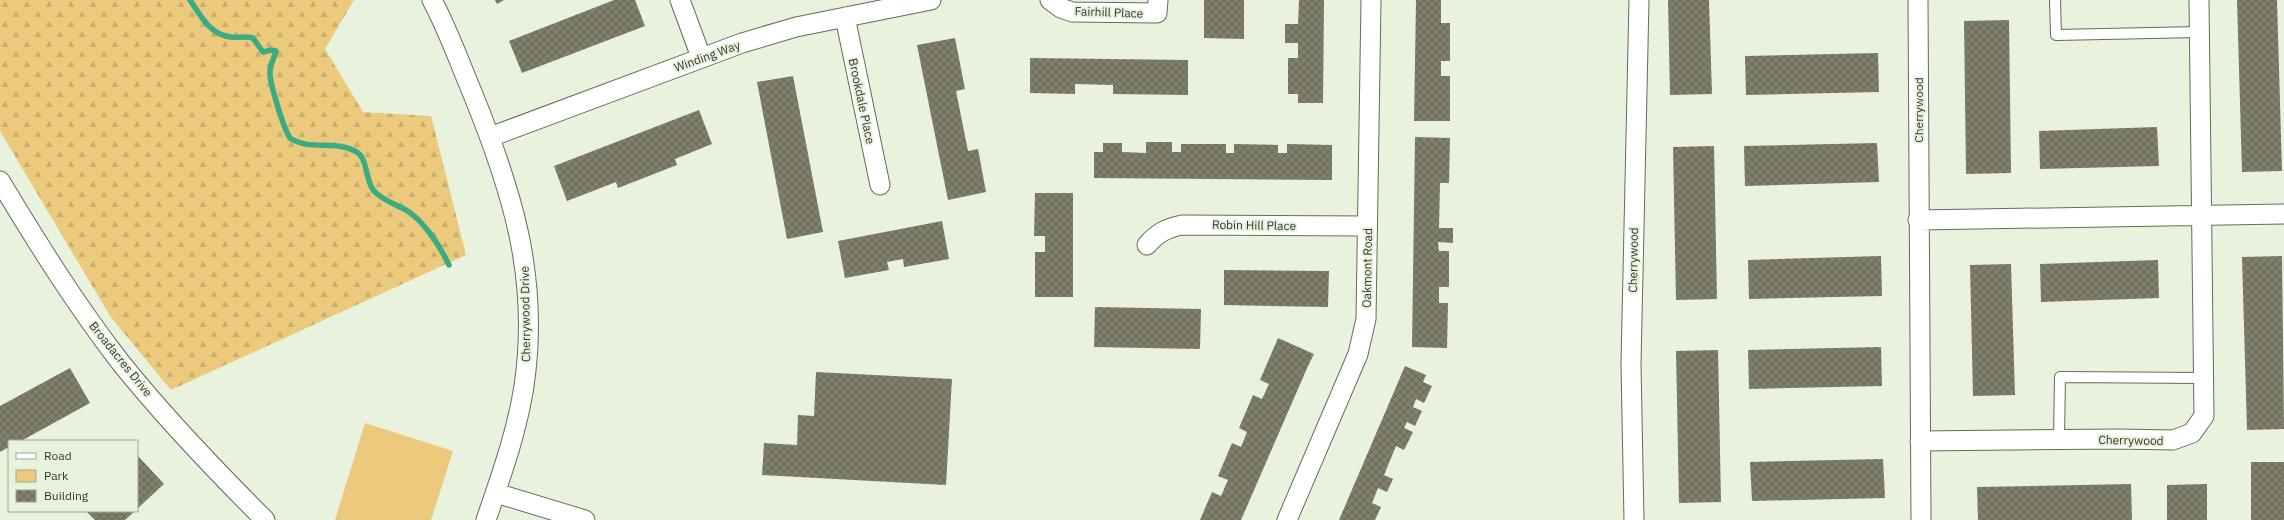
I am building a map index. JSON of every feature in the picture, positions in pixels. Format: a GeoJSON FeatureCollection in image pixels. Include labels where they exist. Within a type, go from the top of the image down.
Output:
{"type":"FeatureCollection","features":[{"type":"Feature","properties":{"kind":"street","name":"Cherrywood Drive"},"geometry":{"type":"LineString","coordinates":[[432,0],[490,137],[509,190],[519,229],[527,292],[528,327],[526,366],[520,407],[496,493],[486,520]]}},
{"type":"Feature","properties":{"kind":"street"},"geometry":{"type":"LineString","coordinates":[[680,0],[701,57]]}},
{"type":"Feature","properties":{"kind":"street","name":"Winding Way"},"geometry":{"type":"LineString","coordinates":[[490,137],[701,57],[796,28],[931,0]]}},
{"type":"Feature","properties":{"kind":"street","name":"Fairhill Place"},"geometry":{"type":"LineString","coordinates":[[1050,0],[1061,8],[1072,12],[1158,13],[1158,0]]}},
{"type":"Feature","properties":{"kind":"street","name":"Oakmont Road"},"geometry":{"type":"LineString","coordinates":[[1287,520],[1351,373],[1363,337],[1366,319],[1371,0]]}},
{"type":"Feature","properties":{"kind":"street","name":"Cherrywood"},"geometry":{"type":"LineString","coordinates":[[1634,520],[1631,364],[1639,0]]}},
{"type":"Feature","properties":{"kind":"street","name":"Cherrywood"},"geometry":{"type":"LineString","coordinates":[[1918,0],[1918,220],[1921,520]]}},
{"type":"Feature","properties":{"kind":"street","name":"Cherrywood"},"geometry":{"type":"LineString","coordinates":[[1920,441],[2060,439],[2173,440],[2192,433],[2204,416],[2199,0]]}},
{"type":"Feature","properties":{"kind":"street","name":"Brookdale Place"},"geometry":{"type":"LineString","coordinates":[[845,17],[880,186]]}},
{"type":"Feature","properties":{"kind":"street","name":"Broadacres Drive"},"geometry":{"type":"LineString","coordinates":[[0,181],[55,272],[122,364],[181,432],[265,520]]}},
{"type":"Feature","properties":{"kind":"street"},"geometry":{"type":"LineString","coordinates":[[1918,220],[2284,214]]}},
{"type":"Feature","properties":{"kind":"street","name":"Robin Hill Place"},"geometry":{"type":"LineString","coordinates":[[1147,245],[1156,235],[1168,228],[1182,225],[1367,226]]}},
{"type":"Feature","properties":{"kind":"street"},"geometry":{"type":"LineString","coordinates":[[496,493],[586,520]]}},
{"type":"Feature","properties":{"kind":"lane"},"geometry":{"type":"LineString","coordinates":[[2055,0],[2056,35],[2199,32]]}},
{"type":"Feature","properties":{"kind":"lane"},"geometry":{"type":"LineString","coordinates":[[2060,439],[2060,377],[2204,378]]}},
{"type":"Feature","properties":{"kind":"green space"},"geometry":{"type":"Polygon","coordinates":[[[0,0],[354,0],[325,49],[363,112],[431,116],[466,255],[171,390],[110,316],[0,131],[0,0]]]}},
{"type":"Feature","properties":{"kind":"green space"},"geometry":{"type":"Polygon","coordinates":[[[365,423],[453,451],[431,520],[335,520],[365,423]]]}},
{"type":"Feature","properties":{"kind":"building"},"geometry":{"type":"Polygon","coordinates":[[[495,0],[504,0],[497,4],[495,0]]]}},
{"type":"Feature","properties":{"kind":"building"},"geometry":{"type":"Polygon","coordinates":[[[614,0],[635,0],[645,26],[522,73],[509,41],[614,0]]]}},
{"type":"Feature","properties":{"kind":"building"},"geometry":{"type":"Polygon","coordinates":[[[1204,0],[1244,0],[1244,39],[1204,38],[1204,0]]]}},
{"type":"Feature","properties":{"kind":"building"},"geometry":{"type":"Polygon","coordinates":[[[1299,0],[1324,0],[1323,103],[1298,103],[1298,94],[1288,94],[1288,58],[1298,58],[1298,43],[1285,43],[1285,24],[1298,24],[1299,0]]]}},
{"type":"Feature","properties":{"kind":"building"},"geometry":{"type":"Polygon","coordinates":[[[1416,0],[1441,0],[1441,23],[1450,23],[1450,61],[1441,61],[1441,76],[1450,76],[1450,121],[1414,121],[1416,0]]]}},
{"type":"Feature","properties":{"kind":"building"},"geometry":{"type":"Polygon","coordinates":[[[1668,0],[1709,0],[1712,94],[1670,95],[1668,0]]]}},
{"type":"Feature","properties":{"kind":"building"},"geometry":{"type":"Polygon","coordinates":[[[2237,0],[2277,0],[2282,171],[2242,172],[2237,0]]]}},
{"type":"Feature","properties":{"kind":"building"},"geometry":{"type":"Polygon","coordinates":[[[2009,20],[2011,173],[1966,174],[1964,21],[2009,20]]]}},
{"type":"Feature","properties":{"kind":"building"},"geometry":{"type":"Polygon","coordinates":[[[955,38],[965,89],[956,91],[968,151],[978,149],[986,192],[948,200],[917,45],[955,38]]]}},
{"type":"Feature","properties":{"kind":"building"},"geometry":{"type":"Polygon","coordinates":[[[1878,53],[1879,92],[1746,95],[1745,56],[1878,53]]]}},
{"type":"Feature","properties":{"kind":"building"},"geometry":{"type":"Polygon","coordinates":[[[1030,58],[1188,60],[1188,95],[1113,94],[1113,85],[1075,84],[1075,94],[1030,93],[1030,58]]]}},
{"type":"Feature","properties":{"kind":"building"},"geometry":{"type":"Polygon","coordinates":[[[793,76],[823,232],[787,239],[757,82],[793,76]]]}},
{"type":"Feature","properties":{"kind":"building"},"geometry":{"type":"Polygon","coordinates":[[[699,110],[712,144],[675,159],[677,165],[618,188],[616,182],[567,201],[554,166],[699,110]]]}},
{"type":"Feature","properties":{"kind":"building"},"geometry":{"type":"Polygon","coordinates":[[[2157,127],[2159,166],[2040,169],[2039,131],[2157,127]]]}},
{"type":"Feature","properties":{"kind":"building"},"geometry":{"type":"Polygon","coordinates":[[[1415,137],[1450,138],[1449,183],[1440,183],[1439,228],[1453,228],[1453,243],[1438,242],[1439,251],[1449,251],[1449,287],[1439,287],[1439,303],[1448,303],[1447,348],[1412,347],[1415,137]]]}},
{"type":"Feature","properties":{"kind":"building"},"geometry":{"type":"Polygon","coordinates":[[[1146,142],[1172,142],[1172,152],[1181,152],[1181,144],[1226,144],[1226,153],[1234,153],[1234,144],[1278,145],[1278,153],[1287,153],[1287,144],[1332,145],[1332,180],[1094,178],[1094,152],[1103,152],[1103,143],[1122,143],[1122,152],[1146,153],[1146,142]]]}},
{"type":"Feature","properties":{"kind":"building"},"geometry":{"type":"Polygon","coordinates":[[[1877,143],[1879,182],[1745,186],[1744,146],[1877,143]]]}},
{"type":"Feature","properties":{"kind":"building"},"geometry":{"type":"Polygon","coordinates":[[[1714,146],[1717,299],[1676,300],[1673,147],[1714,146]]]}},
{"type":"Feature","properties":{"kind":"building"},"geometry":{"type":"Polygon","coordinates":[[[1035,193],[1073,193],[1073,297],[1035,297],[1035,252],[1045,252],[1045,236],[1034,236],[1035,193]]]}},
{"type":"Feature","properties":{"kind":"building"},"geometry":{"type":"Polygon","coordinates":[[[942,221],[949,259],[904,267],[903,259],[887,262],[889,270],[845,278],[838,241],[942,221]]]}},
{"type":"Feature","properties":{"kind":"building"},"geometry":{"type":"Polygon","coordinates":[[[1881,256],[1882,296],[1749,299],[1748,260],[1881,256]]]}},
{"type":"Feature","properties":{"kind":"building"},"geometry":{"type":"Polygon","coordinates":[[[2282,256],[2284,429],[2247,430],[2242,257],[2282,256]]]}},
{"type":"Feature","properties":{"kind":"building"},"geometry":{"type":"Polygon","coordinates":[[[2158,260],[2159,298],[2041,302],[2040,264],[2158,260]]]}},
{"type":"Feature","properties":{"kind":"building"},"geometry":{"type":"Polygon","coordinates":[[[2011,264],[2015,395],[1973,396],[1970,265],[2011,264]]]}},
{"type":"Feature","properties":{"kind":"building"},"geometry":{"type":"Polygon","coordinates":[[[1224,270],[1329,271],[1328,307],[1224,305],[1224,270]]]}},
{"type":"Feature","properties":{"kind":"building"},"geometry":{"type":"Polygon","coordinates":[[[1095,307],[1201,309],[1200,349],[1094,347],[1095,307]]]}},
{"type":"Feature","properties":{"kind":"building"},"geometry":{"type":"Polygon","coordinates":[[[1278,338],[1314,354],[1241,520],[1200,520],[1212,492],[1221,496],[1228,480],[1218,476],[1232,443],[1241,447],[1247,432],[1239,428],[1253,395],[1262,399],[1269,384],[1260,380],[1278,338]]]}},
{"type":"Feature","properties":{"kind":"building"},"geometry":{"type":"Polygon","coordinates":[[[1881,347],[1882,386],[1749,389],[1748,350],[1881,347]]]}},
{"type":"Feature","properties":{"kind":"building"},"geometry":{"type":"Polygon","coordinates":[[[1718,350],[1721,502],[1679,503],[1676,351],[1718,350]]]}},
{"type":"Feature","properties":{"kind":"building"},"geometry":{"type":"Polygon","coordinates":[[[1405,366],[1426,375],[1423,382],[1432,386],[1424,403],[1416,399],[1413,407],[1422,411],[1415,426],[1407,422],[1404,428],[1413,432],[1404,450],[1396,446],[1384,475],[1393,479],[1387,492],[1378,488],[1372,503],[1381,507],[1375,520],[1339,520],[1405,366]]]}},
{"type":"Feature","properties":{"kind":"building"},"geometry":{"type":"Polygon","coordinates":[[[70,368],[90,403],[23,440],[8,440],[8,448],[0,452],[0,406],[70,368]]]}},
{"type":"Feature","properties":{"kind":"building"},"geometry":{"type":"Polygon","coordinates":[[[816,372],[952,379],[946,485],[762,475],[764,443],[797,445],[798,415],[814,416],[816,372]]]}},
{"type":"Feature","properties":{"kind":"building"},"geometry":{"type":"Polygon","coordinates":[[[138,456],[164,484],[138,508],[138,456]]]}},
{"type":"Feature","properties":{"kind":"building"},"geometry":{"type":"Polygon","coordinates":[[[1883,459],[1885,498],[1752,501],[1750,462],[1883,459]]]}},
{"type":"Feature","properties":{"kind":"building"},"geometry":{"type":"Polygon","coordinates":[[[2251,462],[2284,462],[2284,520],[2251,520],[2251,462]]]}},
{"type":"Feature","properties":{"kind":"building"},"geometry":{"type":"Polygon","coordinates":[[[2131,484],[2132,520],[1978,520],[1977,487],[2131,484]]]}},
{"type":"Feature","properties":{"kind":"building"},"geometry":{"type":"Polygon","coordinates":[[[2207,484],[2207,520],[2167,520],[2167,485],[2207,484]]]}},
{"type":"Feature","properties":{"kind":"building"},"geometry":{"type":"Polygon","coordinates":[[[87,512],[134,512],[125,520],[95,520],[87,512]]]}},
{"type":"Feature","properties":{"kind":"waterway"},"geometry":{"type":"LineString","coordinates":[[190,0],[206,23],[217,32],[231,37],[253,38],[263,52],[271,50],[276,51],[271,67],[270,77],[274,95],[290,138],[305,144],[339,146],[355,151],[359,154],[365,164],[369,181],[374,191],[413,215],[425,227],[436,242],[449,265]]}}]}
